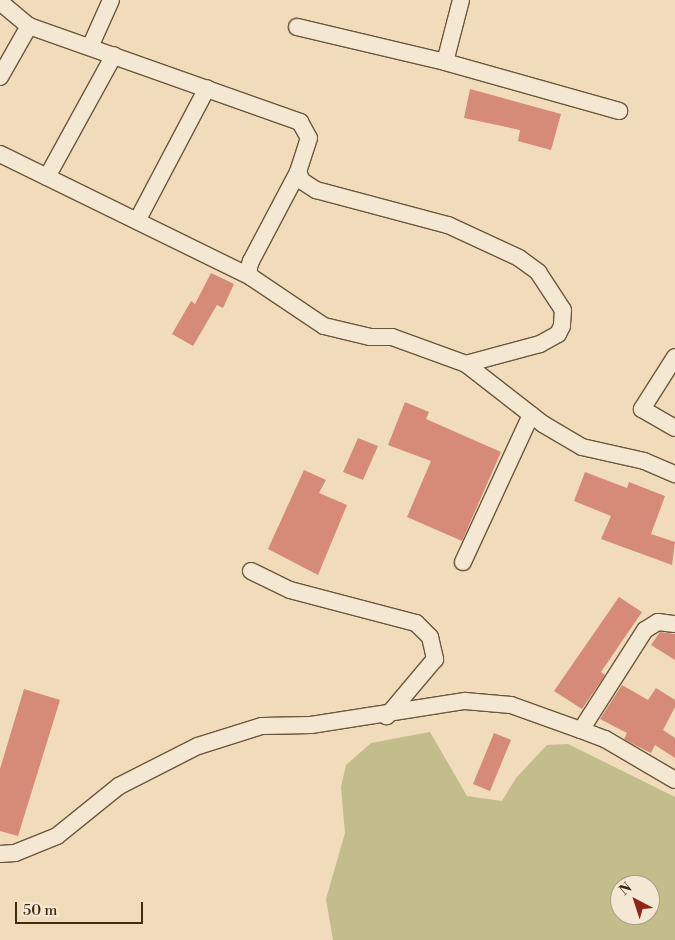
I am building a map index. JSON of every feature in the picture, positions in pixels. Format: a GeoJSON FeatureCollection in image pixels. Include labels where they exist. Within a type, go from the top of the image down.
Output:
{"type":"FeatureCollection","features":[{"type":"Feature","properties":{"kind":"street"},"geometry":{"type":"LineString","coordinates":[[90,46],[111,0]]}},
{"type":"Feature","properties":{"kind":"street"},"geometry":{"type":"LineString","coordinates":[[444,62],[462,0]]}},
{"type":"Feature","properties":{"kind":"street"},"geometry":{"type":"LineString","coordinates":[[0,2],[29,26],[90,46],[300,122],[308,138],[298,172],[251,261],[248,270],[252,278]]}},
{"type":"Feature","properties":{"kind":"street"},"geometry":{"type":"LineString","coordinates":[[0,77],[29,26]]}},
{"type":"Feature","properties":{"kind":"street"},"geometry":{"type":"LineString","coordinates":[[297,27],[444,62],[619,111]]}},
{"type":"Feature","properties":{"kind":"street"},"geometry":{"type":"LineString","coordinates":[[47,177],[114,55]]}},
{"type":"Feature","properties":{"kind":"street"},"geometry":{"type":"LineString","coordinates":[[137,221],[207,88]]}},
{"type":"Feature","properties":{"kind":"street"},"geometry":{"type":"LineString","coordinates":[[1,155],[252,278],[324,326],[370,337],[392,337],[466,364],[531,414],[582,447],[644,460],[675,474]]}},
{"type":"Feature","properties":{"kind":"street"},"geometry":{"type":"LineString","coordinates":[[298,172],[302,181],[316,190],[448,226],[519,258],[538,272],[563,310],[562,326],[558,334],[540,344],[466,364]]}},
{"type":"Feature","properties":{"kind":"street"},"geometry":{"type":"LineString","coordinates":[[675,357],[642,409],[675,428]]}},
{"type":"Feature","properties":{"kind":"street"},"geometry":{"type":"LineString","coordinates":[[463,562],[531,414]]}},
{"type":"Feature","properties":{"kind":"street"},"geometry":{"type":"LineString","coordinates":[[251,571],[290,590],[416,623],[430,637],[435,659],[387,716]]}},
{"type":"Feature","properties":{"kind":"street"},"geometry":{"type":"LineString","coordinates":[[581,730],[645,630],[658,622],[675,624]]}},
{"type":"Feature","properties":{"kind":"street"},"geometry":{"type":"LineString","coordinates":[[0,854],[15,853],[56,836],[119,786],[198,746],[262,726],[311,726],[387,716],[435,704],[465,701],[511,705],[605,739],[675,780]]}},
{"type":"Feature","properties":{"kind":"shaded area"},"geometry":{"type":"Polygon","coordinates":[[[430,732],[467,796],[502,801],[516,778],[547,745],[568,744],[675,797],[675,940],[333,940],[326,899],[345,833],[341,787],[346,765],[371,743],[430,732]]]}},
{"type":"Feature","properties":{"kind":"building"},"geometry":{"type":"Polygon","coordinates":[[[470,89],[561,114],[551,150],[518,141],[520,130],[464,118],[470,89]]]}},
{"type":"Feature","properties":{"kind":"building"},"geometry":{"type":"Polygon","coordinates":[[[211,273],[234,284],[223,308],[217,305],[193,346],[172,334],[191,301],[195,304],[211,273]]]}},
{"type":"Feature","properties":{"kind":"building"},"geometry":{"type":"Polygon","coordinates":[[[405,402],[429,412],[426,419],[501,452],[462,541],[407,517],[431,461],[388,445],[405,402]]]}},
{"type":"Feature","properties":{"kind":"building"},"geometry":{"type":"Polygon","coordinates":[[[358,438],[378,446],[363,480],[343,472],[358,438]]]}},
{"type":"Feature","properties":{"kind":"building"},"geometry":{"type":"Polygon","coordinates":[[[304,470],[326,480],[319,493],[347,505],[318,575],[268,549],[304,470]]]}},
{"type":"Feature","properties":{"kind":"building"},"geometry":{"type":"Polygon","coordinates":[[[585,472],[627,488],[629,482],[665,496],[651,534],[675,542],[672,565],[601,539],[611,516],[574,501],[585,472]]]}},
{"type":"Feature","properties":{"kind":"building"},"geometry":{"type":"Polygon","coordinates":[[[619,597],[642,612],[601,672],[605,675],[582,709],[554,691],[619,597]]]}},
{"type":"Feature","properties":{"kind":"building"},"geometry":{"type":"Polygon","coordinates":[[[660,632],[675,634],[675,660],[651,645],[660,632]]]}},
{"type":"Feature","properties":{"kind":"building"},"geometry":{"type":"Polygon","coordinates":[[[622,685],[648,700],[656,688],[675,700],[675,707],[663,730],[675,738],[675,758],[655,745],[651,753],[635,745],[624,739],[627,733],[600,719],[622,685]]]}},
{"type":"Feature","properties":{"kind":"building"},"geometry":{"type":"Polygon","coordinates":[[[24,689],[60,700],[18,836],[0,831],[0,769],[24,689]]]}},
{"type":"Feature","properties":{"kind":"building"},"geometry":{"type":"Polygon","coordinates":[[[494,733],[511,740],[490,791],[473,784],[494,733]]]}}]}
